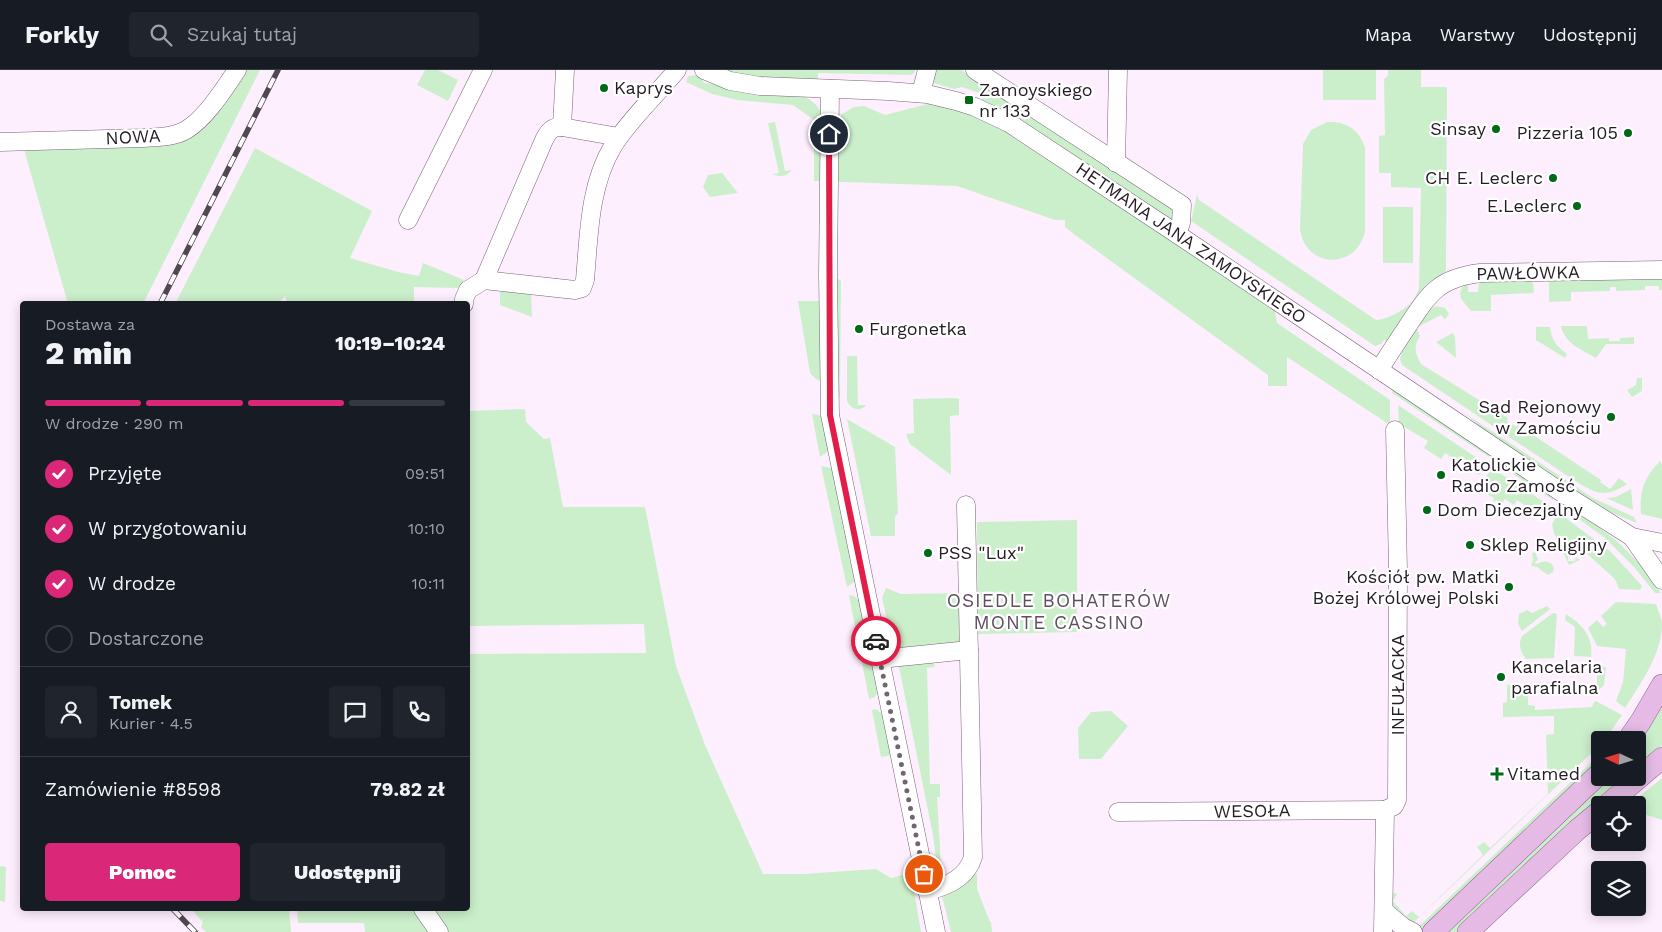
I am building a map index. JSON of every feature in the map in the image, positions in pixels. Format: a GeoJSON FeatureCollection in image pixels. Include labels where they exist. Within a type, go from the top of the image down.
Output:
{"type":"FeatureCollection","features":[{"type":"Feature","properties":{"kind":"main road"},"geometry":{"type":"LineString","coordinates":[[1634,731],[1662,685]]}},
{"type":"Feature","properties":{"kind":"main road"},"geometry":{"type":"LineString","coordinates":[[1618,796],[1662,758]]}},
{"type":"Feature","properties":{"kind":"main road"},"geometry":{"type":"LineString","coordinates":[[1433,932],[1591,782]]}},
{"type":"Feature","properties":{"kind":"main road"},"geometry":{"type":"LineString","coordinates":[[1468,932],[1591,818]]}},
{"type":"Feature","properties":{"kind":"street","name":"NOWA"},"geometry":{"type":"LineString","coordinates":[[0,142],[144,138],[163,137],[180,133],[202,116],[237,70]]}},
{"type":"Feature","properties":{"kind":"street"},"geometry":{"type":"LineString","coordinates":[[562,126],[565,70]]}},
{"type":"Feature","properties":{"kind":"street"},"geometry":{"type":"LineString","coordinates":[[484,280],[575,290],[582,288],[585,280],[595,188],[601,170],[619,137],[677,70]]}},
{"type":"Feature","properties":{"kind":"street","name":"HETMANA JANA ZAMOYSKIEGO"},"geometry":{"type":"LineString","coordinates":[[704,70],[723,79],[738,83],[775,87],[921,94],[975,107],[1009,123],[1564,494],[1632,537],[1662,543]]}},
{"type":"Feature","properties":{"kind":"street"},"geometry":{"type":"LineString","coordinates":[[921,94],[927,70]]}},
{"type":"Feature","properties":{"kind":"street"},"geometry":{"type":"LineString","coordinates":[[975,70],[1182,205],[1181,223],[1176,234]]}},
{"type":"Feature","properties":{"kind":"street"},"geometry":{"type":"LineString","coordinates":[[1116,163],[1118,70]]}},
{"type":"Feature","properties":{"kind":"street"},"geometry":{"type":"LineString","coordinates":[[408,220],[479,71]]}},
{"type":"Feature","properties":{"kind":"street"},"geometry":{"type":"LineString","coordinates":[[830,89],[828,284],[830,415],[936,932]]}},
{"type":"Feature","properties":{"kind":"street"},"geometry":{"type":"LineString","coordinates":[[464,301],[468,290],[484,280],[544,140],[551,129],[556,126],[562,126],[619,137]]}},
{"type":"Feature","properties":{"kind":"street","name":"PAWŁÓWKA"},"geometry":{"type":"LineString","coordinates":[[1379,370],[1425,299],[1440,286],[1462,276],[1480,273],[1662,270]]}},
{"type":"Feature","properties":{"kind":"street","name":"INFUŁACKA"},"geometry":{"type":"LineString","coordinates":[[1385,810],[1394,806],[1397,800],[1398,587],[1395,430]]}},
{"type":"Feature","properties":{"kind":"street"},"geometry":{"type":"LineString","coordinates":[[927,891],[953,882],[967,869],[973,858],[966,505]]}},
{"type":"Feature","properties":{"kind":"street","name":"HETMANA JANA ZAMOYSKIEGO"},"geometry":{"type":"LineString","coordinates":[[1632,537],[1662,580]]}},
{"type":"Feature","properties":{"kind":"street"},"geometry":{"type":"LineString","coordinates":[[880,659],[969,650]]}},
{"type":"Feature","properties":{"kind":"street"},"geometry":{"type":"LineString","coordinates":[[1383,932],[1385,810]]}},
{"type":"Feature","properties":{"kind":"street","name":"WESOŁA"},"geometry":{"type":"LineString","coordinates":[[1118,812],[1385,810]]}},
{"type":"Feature","properties":{"kind":"street"},"geometry":{"type":"LineString","coordinates":[[424,911],[439,932]]}},
{"type":"Feature","properties":{"kind":"street"},"geometry":{"type":"LineString","coordinates":[[1384,911],[1413,932]]}},
{"type":"Feature","properties":{"kind":"green space"},"geometry":{"type":"Polygon","coordinates":[[[240,70],[260,70],[144,301],[67,301],[23,146],[171,139],[240,70]]]}},
{"type":"Feature","properties":{"kind":"green space"},"geometry":{"type":"Polygon","coordinates":[[[425,70],[438,70],[458,80],[448,101],[417,85],[425,70]]]}},
{"type":"Feature","properties":{"kind":"green space"},"geometry":{"type":"Polygon","coordinates":[[[724,70],[915,71],[910,75],[818,73],[818,82],[772,80],[729,73],[724,70]]]}},
{"type":"Feature","properties":{"kind":"green space"},"geometry":{"type":"Polygon","coordinates":[[[934,70],[961,70],[1173,209],[1177,215],[1172,221],[984,104],[979,93],[962,87],[954,89],[934,83],[934,70]]]}},
{"type":"Feature","properties":{"kind":"green space"},"geometry":{"type":"Polygon","coordinates":[[[1323,70],[1376,70],[1376,100],[1323,100],[1323,70]]]}},
{"type":"Feature","properties":{"kind":"green space"},"geometry":{"type":"Polygon","coordinates":[[[1388,70],[1421,70],[1421,87],[1447,87],[1446,273],[1389,343],[1384,340],[1381,344],[1375,346],[1191,221],[1197,195],[1199,200],[1376,320],[1392,316],[1402,310],[1414,299],[1419,288],[1421,188],[1391,187],[1391,173],[1379,173],[1379,136],[1385,135],[1384,79],[1388,76],[1388,70]]]}},
{"type":"Feature","properties":{"kind":"green space"},"geometry":{"type":"Polygon","coordinates":[[[700,75],[704,83],[801,95],[812,102],[821,112],[820,124],[836,123],[842,114],[854,107],[864,106],[885,115],[935,102],[957,108],[1008,130],[1275,310],[1277,323],[1390,400],[1390,425],[1287,357],[1287,386],[1268,386],[1268,375],[1075,235],[1065,227],[1065,220],[1055,220],[957,186],[814,181],[814,120],[793,105],[737,100],[712,94],[686,82],[688,76],[700,75]]]}},
{"type":"Feature","properties":{"kind":"green space"},"geometry":{"type":"Polygon","coordinates":[[[775,122],[785,171],[792,170],[783,176],[773,174],[779,173],[768,123],[775,122]]]}},
{"type":"Feature","properties":{"kind":"green space"},"geometry":{"type":"Polygon","coordinates":[[[1327,122],[1340,123],[1351,128],[1359,136],[1365,148],[1365,232],[1360,245],[1351,253],[1331,260],[1320,257],[1311,251],[1304,242],[1300,229],[1303,144],[1311,130],[1327,122]]]}},
{"type":"Feature","properties":{"kind":"green space"},"geometry":{"type":"Polygon","coordinates":[[[255,148],[372,211],[350,258],[419,276],[423,263],[464,280],[459,288],[414,287],[414,301],[286,301],[285,296],[281,301],[177,301],[255,148]]]}},
{"type":"Feature","properties":{"kind":"green space"},"geometry":{"type":"Polygon","coordinates":[[[722,173],[738,193],[710,197],[703,187],[708,175],[722,173]]]}},
{"type":"Feature","properties":{"kind":"green space"},"geometry":{"type":"Polygon","coordinates":[[[1383,207],[1413,207],[1413,263],[1383,263],[1383,207]]]}},
{"type":"Feature","properties":{"kind":"green space"},"geometry":{"type":"Polygon","coordinates":[[[835,277],[841,281],[840,398],[837,394],[835,277]]]}},
{"type":"Feature","properties":{"kind":"green space"},"geometry":{"type":"Polygon","coordinates":[[[1662,278],[1662,290],[1659,290],[1659,286],[1645,286],[1645,290],[1616,291],[1616,287],[1610,287],[1610,291],[1571,292],[1571,301],[1549,302],[1549,281],[1662,278]]]}},
{"type":"Feature","properties":{"kind":"green space"},"geometry":{"type":"Polygon","coordinates":[[[1533,281],[1534,293],[1491,295],[1491,311],[1471,311],[1461,299],[1461,290],[1468,284],[1468,292],[1478,292],[1479,282],[1533,281]]]}},
{"type":"Feature","properties":{"kind":"green space"},"geometry":{"type":"Polygon","coordinates":[[[504,287],[531,292],[532,317],[500,305],[500,293],[504,287]]]}},
{"type":"Feature","properties":{"kind":"green space"},"geometry":{"type":"Polygon","coordinates":[[[798,301],[819,301],[819,309],[823,309],[822,382],[810,373],[798,301]]]}},
{"type":"Feature","properties":{"kind":"green space"},"geometry":{"type":"Polygon","coordinates":[[[1436,306],[1445,308],[1449,314],[1444,319],[1441,315],[1416,328],[1428,310],[1436,306]]]}},
{"type":"Feature","properties":{"kind":"green space"},"geometry":{"type":"Polygon","coordinates":[[[1561,326],[1587,326],[1588,339],[1609,338],[1609,341],[1620,341],[1620,338],[1634,337],[1634,344],[1606,344],[1596,358],[1570,341],[1561,326]]]}},
{"type":"Feature","properties":{"kind":"green space"},"geometry":{"type":"Polygon","coordinates":[[[1536,327],[1550,327],[1555,342],[1567,354],[1565,358],[1536,340],[1536,327]]]}},
{"type":"Feature","properties":{"kind":"green space"},"geometry":{"type":"Polygon","coordinates":[[[1416,328],[1420,336],[1416,343],[1416,350],[1421,364],[1508,418],[1507,421],[1516,427],[1518,425],[1601,480],[1600,482],[1610,489],[1619,478],[1627,484],[1604,493],[1591,490],[1402,365],[1400,359],[1401,351],[1416,328]]]}},
{"type":"Feature","properties":{"kind":"green space"},"geometry":{"type":"Polygon","coordinates":[[[1453,333],[1455,337],[1456,358],[1436,342],[1453,333]]]}},
{"type":"Feature","properties":{"kind":"green space"},"geometry":{"type":"Polygon","coordinates":[[[847,356],[857,356],[858,405],[866,405],[861,409],[853,408],[847,401],[847,356]]]}},
{"type":"Feature","properties":{"kind":"green space"},"geometry":{"type":"Polygon","coordinates":[[[1637,378],[1642,378],[1642,391],[1632,397],[1627,390],[1636,385],[1637,378]]]}},
{"type":"Feature","properties":{"kind":"green space"},"geometry":{"type":"Polygon","coordinates":[[[1393,387],[1488,452],[1489,457],[1392,393],[1393,387]]]}},
{"type":"Feature","properties":{"kind":"green space"},"geometry":{"type":"Polygon","coordinates":[[[913,399],[959,399],[959,415],[950,416],[951,475],[910,444],[906,434],[914,433],[913,399]]]}},
{"type":"Feature","properties":{"kind":"green space"},"geometry":{"type":"Polygon","coordinates":[[[1398,405],[1486,464],[1479,475],[1445,453],[1441,459],[1424,448],[1428,441],[1399,424],[1398,405]]]}},
{"type":"Feature","properties":{"kind":"green space"},"geometry":{"type":"Polygon","coordinates":[[[525,409],[526,422],[544,439],[550,438],[563,507],[645,507],[676,666],[705,745],[763,874],[803,874],[876,869],[891,878],[911,873],[921,932],[448,932],[435,911],[470,911],[470,654],[646,653],[644,624],[470,626],[470,411],[525,409]]]}},
{"type":"Feature","properties":{"kind":"green space"},"geometry":{"type":"Polygon","coordinates":[[[1463,412],[1593,498],[1634,517],[1637,523],[1604,510],[1501,444],[1463,412]]]}},
{"type":"Feature","properties":{"kind":"green space"},"geometry":{"type":"Polygon","coordinates":[[[812,414],[822,417],[830,450],[820,457],[812,414]]]}},
{"type":"Feature","properties":{"kind":"green space"},"geometry":{"type":"Polygon","coordinates":[[[847,419],[895,447],[898,513],[895,517],[895,536],[871,536],[847,419]]]}},
{"type":"Feature","properties":{"kind":"green space"},"geometry":{"type":"Polygon","coordinates":[[[1502,461],[1553,496],[1553,500],[1496,463],[1502,461]]]}},
{"type":"Feature","properties":{"kind":"green space"},"geometry":{"type":"Polygon","coordinates":[[[1660,461],[1662,465],[1662,519],[1641,514],[1642,492],[1646,479],[1660,461]]]}},
{"type":"Feature","properties":{"kind":"green space"},"geometry":{"type":"Polygon","coordinates":[[[821,466],[833,468],[855,575],[854,582],[847,587],[821,466]]]}},
{"type":"Feature","properties":{"kind":"green space"},"geometry":{"type":"Polygon","coordinates":[[[1492,468],[1550,506],[1543,518],[1517,500],[1514,505],[1505,499],[1500,506],[1496,500],[1494,502],[1494,498],[1484,492],[1490,482],[1485,479],[1492,468]]]}},
{"type":"Feature","properties":{"kind":"green space"},"geometry":{"type":"Polygon","coordinates":[[[1631,489],[1633,510],[1606,498],[1616,497],[1631,489]]]}},
{"type":"Feature","properties":{"kind":"green space"},"geometry":{"type":"Polygon","coordinates":[[[1568,505],[1616,540],[1638,562],[1661,593],[1655,593],[1634,567],[1605,538],[1562,507],[1568,505]]]}},
{"type":"Feature","properties":{"kind":"green space"},"geometry":{"type":"Polygon","coordinates":[[[1559,513],[1611,552],[1642,586],[1640,590],[1619,589],[1615,579],[1585,552],[1582,555],[1578,552],[1568,552],[1568,561],[1575,561],[1576,557],[1580,560],[1569,565],[1554,533],[1552,524],[1559,513]]]}},
{"type":"Feature","properties":{"kind":"green space"},"geometry":{"type":"Polygon","coordinates":[[[1077,520],[1077,632],[978,634],[977,522],[1077,520]]]}},
{"type":"Feature","properties":{"kind":"green space"},"geometry":{"type":"Polygon","coordinates":[[[1535,551],[1538,560],[1535,562],[1536,564],[1545,561],[1551,563],[1554,568],[1553,572],[1548,575],[1537,567],[1531,566],[1532,554],[1535,551]]]}},
{"type":"Feature","properties":{"kind":"green space"},"geometry":{"type":"Polygon","coordinates":[[[886,588],[901,594],[961,593],[960,643],[894,650],[882,598],[886,588]]]}},
{"type":"Feature","properties":{"kind":"green space"},"geometry":{"type":"Polygon","coordinates":[[[849,595],[854,596],[860,601],[879,689],[875,697],[869,699],[849,595]]]}},
{"type":"Feature","properties":{"kind":"green space"},"geometry":{"type":"Polygon","coordinates":[[[1616,602],[1656,604],[1662,623],[1655,657],[1625,708],[1616,701],[1623,682],[1626,649],[1597,646],[1588,628],[1597,620],[1603,627],[1607,624],[1601,616],[1616,602]]]}},
{"type":"Feature","properties":{"kind":"green space"},"geometry":{"type":"Polygon","coordinates":[[[1547,606],[1550,609],[1522,631],[1518,624],[1519,614],[1527,610],[1532,613],[1547,606]]]}},
{"type":"Feature","properties":{"kind":"green space"},"geometry":{"type":"Polygon","coordinates":[[[1553,613],[1557,614],[1554,658],[1526,659],[1520,648],[1522,636],[1553,613]]]}},
{"type":"Feature","properties":{"kind":"green space"},"geometry":{"type":"Polygon","coordinates":[[[1566,614],[1582,627],[1589,637],[1591,657],[1574,656],[1575,627],[1565,620],[1566,614]]]}},
{"type":"Feature","properties":{"kind":"green space"},"geometry":{"type":"Polygon","coordinates":[[[933,660],[935,667],[927,668],[930,784],[940,784],[940,797],[937,797],[942,882],[939,883],[933,835],[898,662],[933,660]]]}},
{"type":"Feature","properties":{"kind":"green space"},"geometry":{"type":"Polygon","coordinates":[[[1597,665],[1602,665],[1606,668],[1604,685],[1599,690],[1597,688],[1597,665]]]}},
{"type":"Feature","properties":{"kind":"green space"},"geometry":{"type":"Polygon","coordinates":[[[1507,685],[1528,685],[1528,705],[1535,706],[1535,710],[1592,707],[1596,701],[1622,715],[1611,731],[1591,731],[1591,754],[1413,923],[1411,923],[1390,908],[1391,894],[1397,894],[1393,901],[1406,916],[1412,911],[1419,917],[1483,855],[1477,847],[1484,842],[1490,848],[1548,794],[1546,735],[1554,734],[1554,716],[1503,717],[1503,703],[1507,702],[1507,685]]]}},
{"type":"Feature","properties":{"kind":"green space"},"geometry":{"type":"Polygon","coordinates":[[[1662,698],[1662,745],[1646,759],[1646,731],[1643,731],[1662,698]]]}},
{"type":"Feature","properties":{"kind":"green space"},"geometry":{"type":"Polygon","coordinates":[[[875,709],[880,712],[886,722],[893,755],[881,757],[872,710],[875,709]]]}},
{"type":"Feature","properties":{"kind":"green space"},"geometry":{"type":"Polygon","coordinates":[[[1111,711],[1128,726],[1101,759],[1079,759],[1078,728],[1091,712],[1111,711]]]}},
{"type":"Feature","properties":{"kind":"green space"},"geometry":{"type":"Polygon","coordinates":[[[1591,763],[1591,772],[1427,927],[1417,928],[1591,763]]]}},
{"type":"Feature","properties":{"kind":"green space"},"geometry":{"type":"Polygon","coordinates":[[[1662,778],[1662,820],[1646,815],[1646,796],[1640,796],[1662,778]]]}},
{"type":"Feature","properties":{"kind":"green space"},"geometry":{"type":"Polygon","coordinates":[[[1597,786],[1615,786],[1605,796],[1591,796],[1591,809],[1459,932],[1442,932],[1597,786]]]}},
{"type":"Feature","properties":{"kind":"green space"},"geometry":{"type":"Polygon","coordinates":[[[0,866],[6,867],[5,902],[0,901],[0,866]]]}},
{"type":"Feature","properties":{"kind":"green space"},"geometry":{"type":"Polygon","coordinates":[[[977,874],[977,889],[991,922],[992,932],[951,932],[942,896],[977,874]]]}},
{"type":"Feature","properties":{"kind":"green space"},"geometry":{"type":"Polygon","coordinates":[[[193,911],[289,911],[291,932],[206,932],[201,928],[203,922],[193,911]]]}},
{"type":"Feature","properties":{"kind":"green space"},"geometry":{"type":"Polygon","coordinates":[[[297,911],[420,911],[435,932],[365,932],[364,923],[298,923],[297,911]]]}},
{"type":"Feature","properties":{"kind":"railway"},"geometry":{"type":"LineString","coordinates":[[162,301],[278,70]]}},
{"type":"Feature","properties":{"kind":"railway"},"geometry":{"type":"LineString","coordinates":[[175,911],[195,932]]}},
{"type":"Feature","properties":{"kind":"way so far"},"geometry":{"type":"LineString","coordinates":[[876,641],[924,874]]}},
{"type":"Feature","properties":{"kind":"place","name":"Kaprys"},"geometry":{"type":"Point","coordinates":[604,88]}},
{"type":"Feature","properties":{"kind":"place","name":"Zamoyskiego nr 133"},"geometry":{"type":"Point","coordinates":[969,100]}},
{"type":"Feature","properties":{"kind":"place","name":"Sinsay"},"geometry":{"type":"Point","coordinates":[1496,129]}},
{"type":"Feature","properties":{"kind":"place","name":"Pizzeria 105"},"geometry":{"type":"Point","coordinates":[1628,133]}},
{"type":"Feature","properties":{"kind":"place","name":"CH E. Leclerc"},"geometry":{"type":"Point","coordinates":[1553,178]}},
{"type":"Feature","properties":{"kind":"place","name":"E.Leclerc"},"geometry":{"type":"Point","coordinates":[1577,206]}},
{"type":"Feature","properties":{"kind":"place","name":"Furgonetka"},"geometry":{"type":"Point","coordinates":[859,329]}},
{"type":"Feature","properties":{"kind":"place","name":"Sąd Rejonowy w Zamościu"},"geometry":{"type":"Point","coordinates":[1611,417]}},
{"type":"Feature","properties":{"kind":"place","name":"Katolickie Radio Zamość"},"geometry":{"type":"Point","coordinates":[1441,475]}},
{"type":"Feature","properties":{"kind":"place","name":"Dom Diecezjalny"},"geometry":{"type":"Point","coordinates":[1427,510]}},
{"type":"Feature","properties":{"kind":"place","name":"Sklep Religijny"},"geometry":{"type":"Point","coordinates":[1470,545]}},
{"type":"Feature","properties":{"kind":"place","name":"PSS \"Lux\""},"geometry":{"type":"Point","coordinates":[928,553]}},
{"type":"Feature","properties":{"kind":"place","name":"Kościół pw. Matki Bożej Królowej Polski"},"geometry":{"type":"Point","coordinates":[1509,587]}},
{"type":"Feature","properties":{"kind":"place","name":"Kancelaria parafialna"},"geometry":{"type":"Point","coordinates":[1501,677]}},
{"type":"Feature","properties":{"kind":"place","name":"Vitamed"},"geometry":{"type":"Point","coordinates":[1497,774]}},
{"type":"Feature","properties":{"kind":"district","name":"OSIEDLE BOHATERÓW MONTE CASSINO"},"geometry":{"type":"Point","coordinates":[1059,611]}},
{"type":"Feature","properties":{"kind":"route"},"geometry":{"type":"LineString","coordinates":[[829,134],[828,275],[830,415],[876,641]]}}]}
